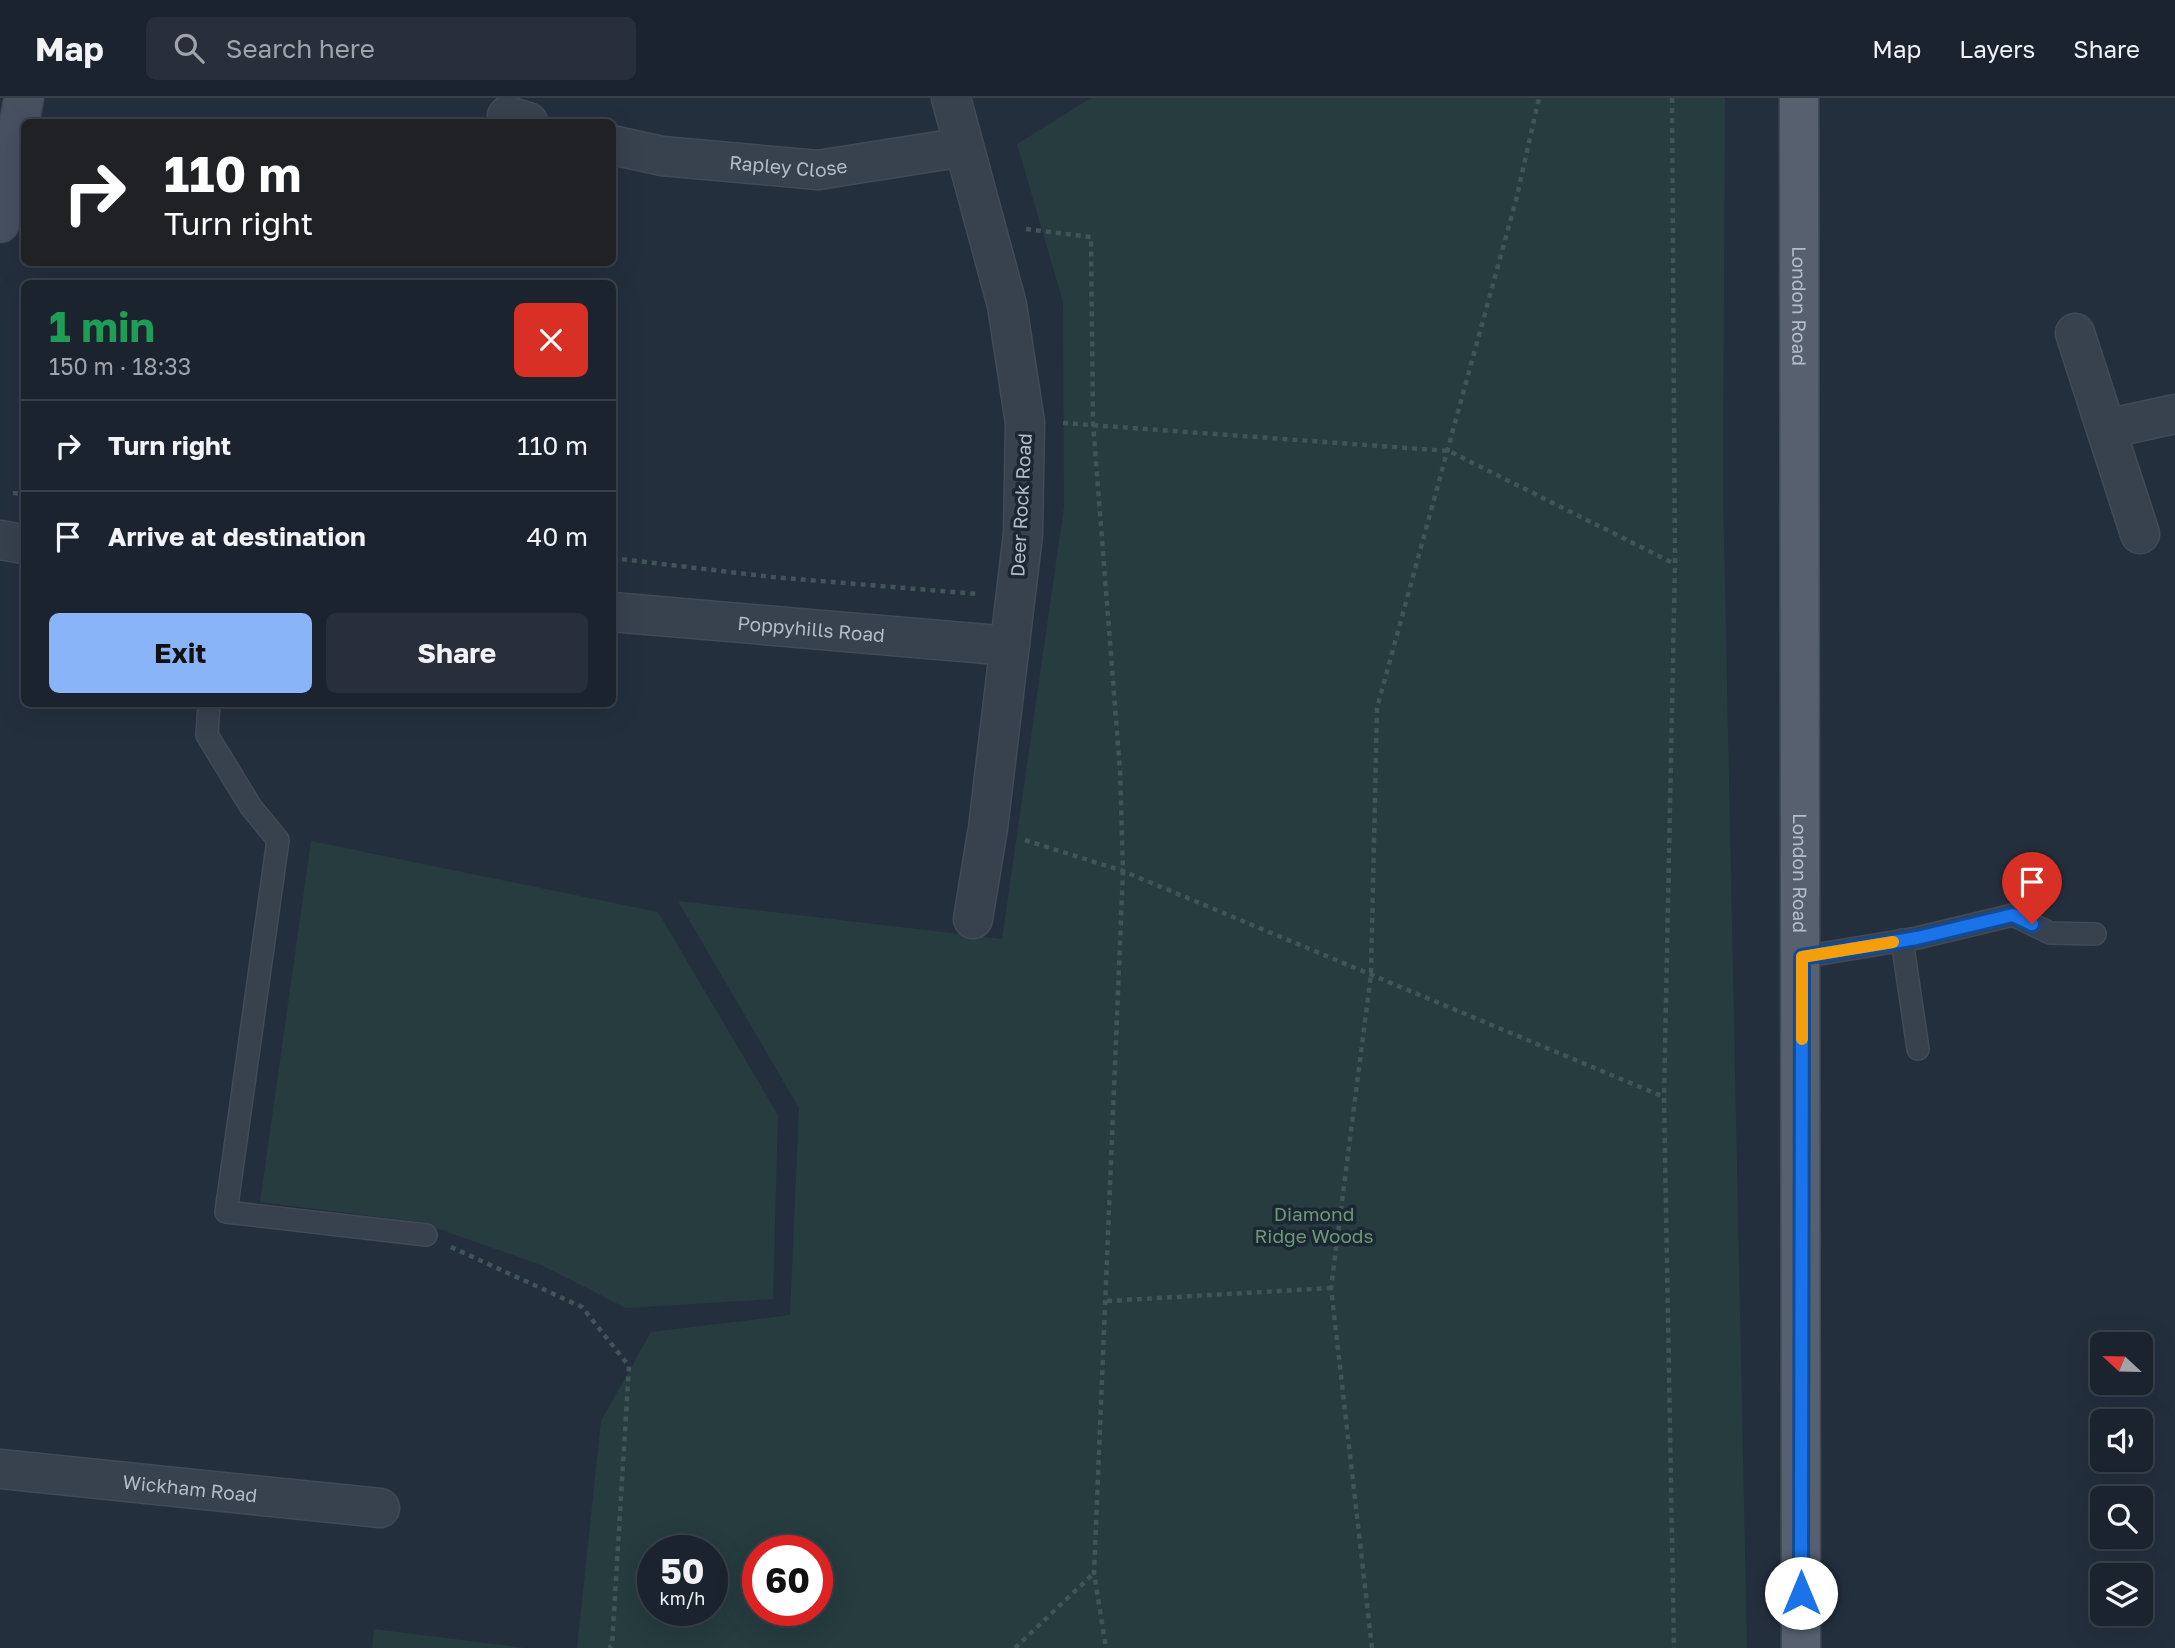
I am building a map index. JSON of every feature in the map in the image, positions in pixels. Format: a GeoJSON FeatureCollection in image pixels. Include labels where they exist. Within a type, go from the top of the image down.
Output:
{"type":"FeatureCollection","features":[{"type":"Feature","properties":{"kind":"main road","name":"London Road"},"geometry":{"type":"LineString","coordinates":[[1799,98],[1801,1648]]}},
{"type":"Feature","properties":{"kind":"street"},"geometry":{"type":"LineString","coordinates":[[0,223],[24,98]]}},
{"type":"Feature","properties":{"kind":"street","name":"Deer Rock Road"},"geometry":{"type":"LineString","coordinates":[[951,98],[1007,305],[1025,423],[1023,534],[988,828],[973,919]]}},
{"type":"Feature","properties":{"kind":"street","name":"Rapley Close"},"geometry":{"type":"LineString","coordinates":[[616,146],[662,156],[818,170],[964,147]]}},
{"type":"Feature","properties":{"kind":"street"},"geometry":{"type":"LineString","coordinates":[[2075,333],[2140,534]]}},
{"type":"Feature","properties":{"kind":"street"},"geometry":{"type":"LineString","coordinates":[[2106,429],[2175,414]]}},
{"type":"Feature","properties":{"kind":"street"},"geometry":{"type":"LineString","coordinates":[[0,540],[21,544]]}},
{"type":"Feature","properties":{"kind":"street","name":"Poppyhills Road"},"geometry":{"type":"LineString","coordinates":[[616,612],[1010,646]]}},
{"type":"Feature","properties":{"kind":"street","name":"Wickham Road"},"geometry":{"type":"LineString","coordinates":[[0,1469],[380,1508]]}},
{"type":"Feature","properties":{"kind":"lane"},"geometry":{"type":"LineString","coordinates":[[209,707],[207,735],[251,807],[278,840],[226,1212],[426,1235]]}},
{"type":"Feature","properties":{"kind":"lane"},"geometry":{"type":"LineString","coordinates":[[1802,957],[1902,940],[2013,915],[2050,933],[2095,934]]}},
{"type":"Feature","properties":{"kind":"lane"},"geometry":{"type":"LineString","coordinates":[[1902,940],[1918,1048]]}},
{"type":"Feature","properties":{"kind":"path"},"geometry":{"type":"LineString","coordinates":[[1372,1648],[1331,1288],[1371,974],[1377,708],[1516,200],[1539,98]]}},
{"type":"Feature","properties":{"kind":"path"},"geometry":{"type":"LineString","coordinates":[[1672,98],[1675,564],[1664,1097],[1674,1648]]}},
{"type":"Feature","properties":{"kind":"path"},"geometry":{"type":"LineString","coordinates":[[985,224],[1091,237],[1093,423],[1120,771],[1123,871],[1094,1573],[1106,1648]]}},
{"type":"Feature","properties":{"kind":"path"},"geometry":{"type":"LineString","coordinates":[[1025,423],[1093,423],[1449,451],[1675,564]]}},
{"type":"Feature","properties":{"kind":"path"},"geometry":{"type":"LineString","coordinates":[[13,493],[21,494]]}},
{"type":"Feature","properties":{"kind":"path"},"geometry":{"type":"LineString","coordinates":[[616,558],[772,577],[1016,597]]}},
{"type":"Feature","properties":{"kind":"path"},"geometry":{"type":"LineString","coordinates":[[988,828],[1123,871],[1664,1097]]}},
{"type":"Feature","properties":{"kind":"path"},"geometry":{"type":"LineString","coordinates":[[426,1235],[582,1307],[629,1366],[613,1647]]}},
{"type":"Feature","properties":{"kind":"path"},"geometry":{"type":"LineString","coordinates":[[1107,1301],[1331,1288]]}},
{"type":"Feature","properties":{"kind":"path"},"geometry":{"type":"LineString","coordinates":[[1016,1648],[1094,1573]]}},
{"type":"Feature","properties":{"kind":"green space","name":"Diamond Ridge Woods"},"geometry":{"type":"Polygon","coordinates":[[[1091,98],[1725,98],[1723,492],[1747,1648],[577,1648],[601,1421],[651,1332],[790,1315],[799,1108],[678,901],[1002,939],[1064,507],[1063,302],[1017,144],[1091,98]]]}},
{"type":"Feature","properties":{"kind":"green space"},"geometry":{"type":"Polygon","coordinates":[[[311,841],[658,912],[778,1115],[773,1299],[626,1308],[541,1265],[419,1222],[260,1202],[311,841]]]}},
{"type":"Feature","properties":{"kind":"green space"},"geometry":{"type":"Polygon","coordinates":[[[374,1629],[525,1648],[372,1648],[374,1629]]]}},
{"type":"Feature","properties":{"kind":"slow traffic"},"geometry":{"type":"LineString","coordinates":[[1802,1039],[1802,957],[1893,942]]}},
{"type":"Feature","properties":{"kind":"route"},"geometry":{"type":"LineString","coordinates":[[1801,1593],[1802,957],[1917,938],[2013,915],[2032,924]]}}]}
